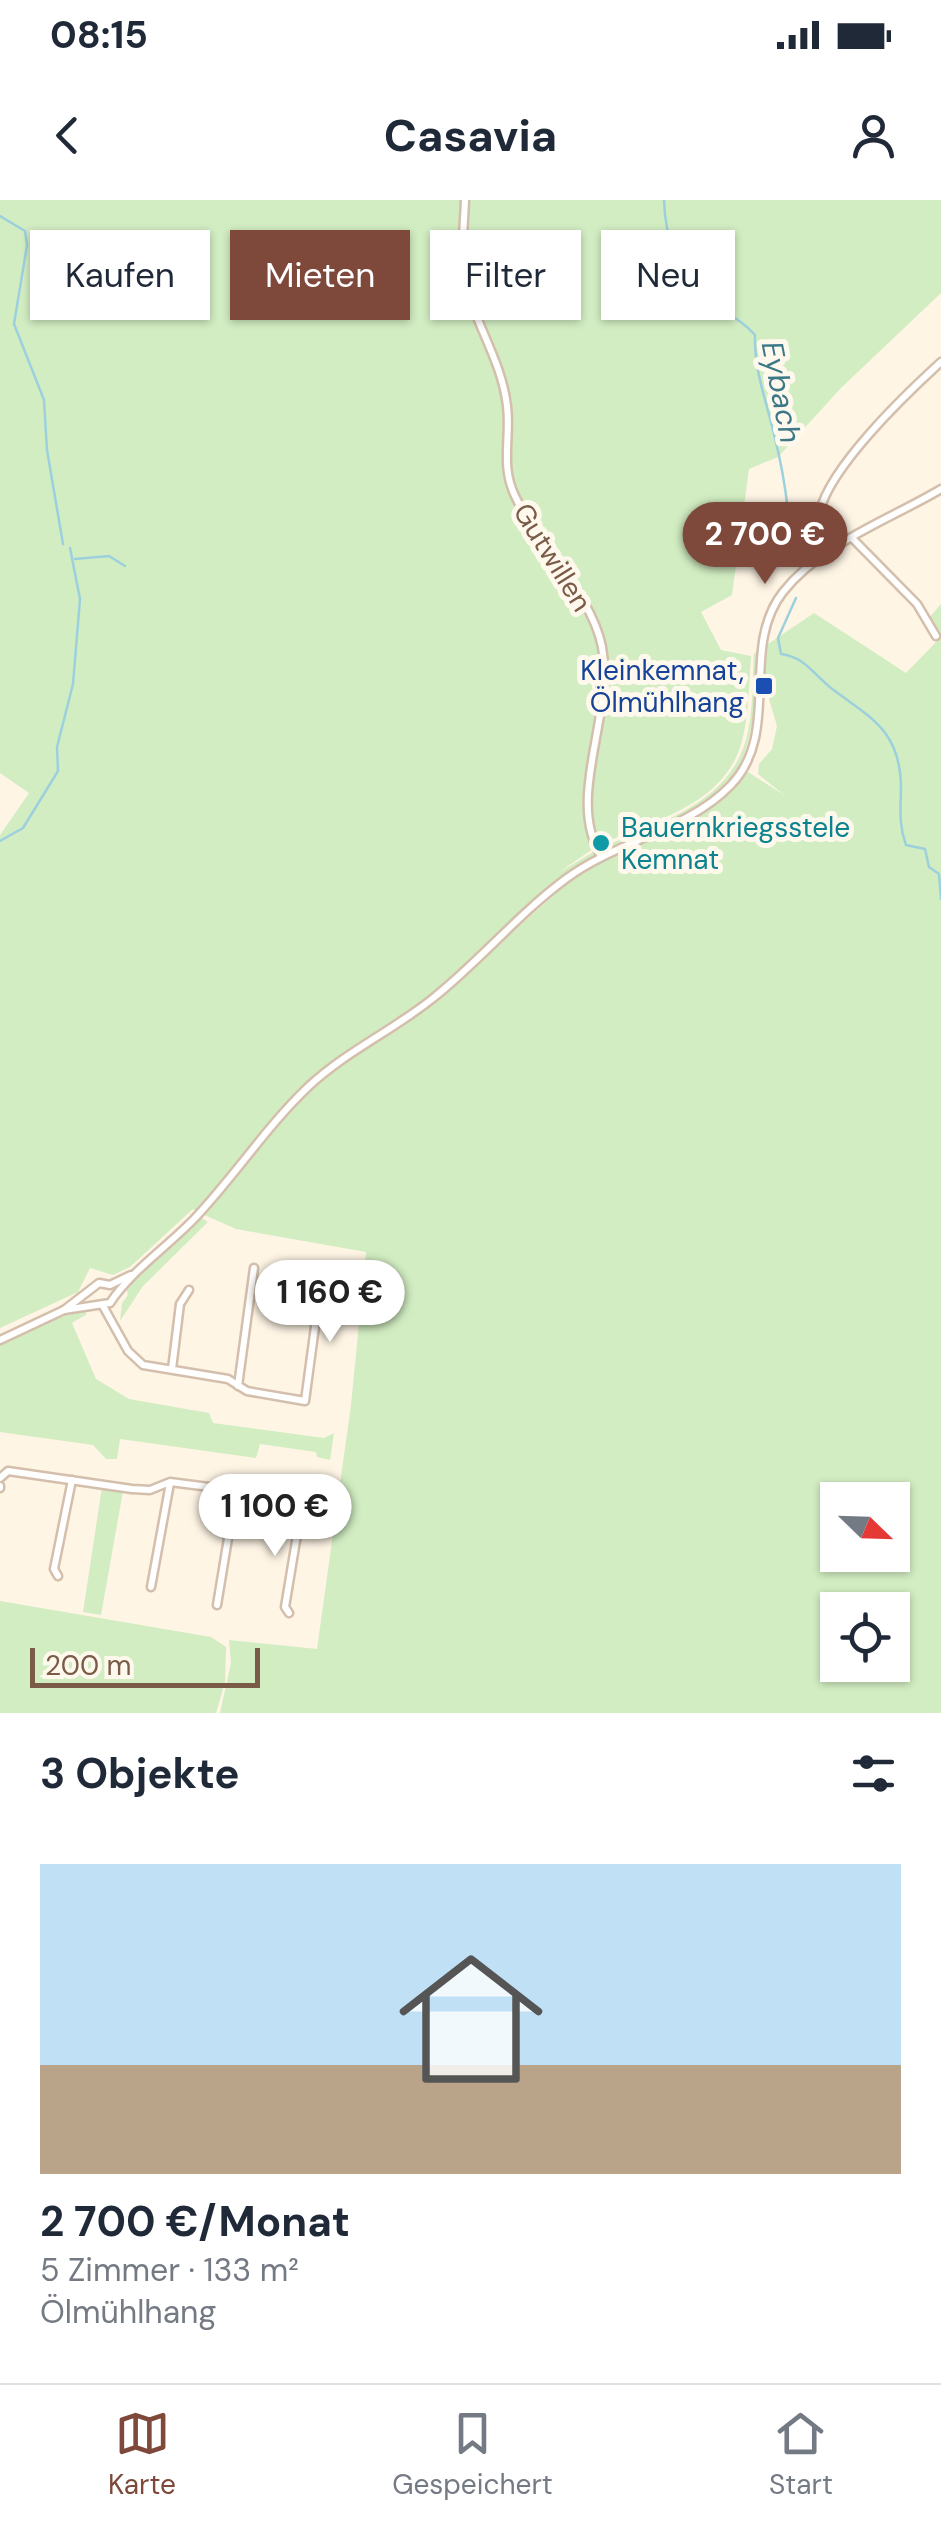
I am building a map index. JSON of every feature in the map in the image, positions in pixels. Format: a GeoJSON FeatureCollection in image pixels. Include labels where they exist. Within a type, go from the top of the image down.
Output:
{"type":"FeatureCollection","features":[{"type":"Feature","properties":{"kind":"street","name":"Gutwillen"},"geometry":{"type":"LineString","coordinates":[[465,200],[464,273],[504,388],[508,409],[507,477],[600,638],[606,675],[587,806],[590,836],[601,856]]}},
{"type":"Feature","properties":{"kind":"street"},"geometry":{"type":"LineString","coordinates":[[826,553],[819,514],[827,494],[886,414],[941,362]]}},
{"type":"Feature","properties":{"kind":"street"},"geometry":{"type":"LineString","coordinates":[[112,1289],[198,1214],[309,1086],[432,999],[566,879],[601,856],[700,810],[734,782],[752,749],[762,641],[772,609],[799,575],[826,553],[941,489]]}},
{"type":"Feature","properties":{"kind":"street"},"geometry":{"type":"LineString","coordinates":[[852,538],[917,604],[936,636]]}},
{"type":"Feature","properties":{"kind":"street"},"geometry":{"type":"LineString","coordinates":[[238,1386],[254,1268]]}},
{"type":"Feature","properties":{"kind":"street"},"geometry":{"type":"LineString","coordinates":[[91,1292],[135,1359],[154,1368],[228,1379],[238,1386],[305,1401],[322,1282]]}},
{"type":"Feature","properties":{"kind":"street"},"geometry":{"type":"LineString","coordinates":[[0,1340],[64,1310],[98,1283],[112,1289]]}},
{"type":"Feature","properties":{"kind":"street"},"geometry":{"type":"LineString","coordinates":[[112,1289],[114,1322]]}},
{"type":"Feature","properties":{"kind":"street"},"geometry":{"type":"LineString","coordinates":[[172,1370],[180,1304],[188,1290]]}},
{"type":"Feature","properties":{"kind":"street"},"geometry":{"type":"LineString","coordinates":[[64,1310],[112,1302]]}},
{"type":"Feature","properties":{"kind":"street"},"geometry":{"type":"LineString","coordinates":[[0,1478],[8,1470],[150,1490],[170,1482],[304,1499],[285,1606],[289,1614]]}},
{"type":"Feature","properties":{"kind":"street"},"geometry":{"type":"LineString","coordinates":[[58,1576],[54,1568],[72,1480]]}},
{"type":"Feature","properties":{"kind":"street"},"geometry":{"type":"LineString","coordinates":[[151,1587],[170,1482]]}},
{"type":"Feature","properties":{"kind":"street"},"geometry":{"type":"LineString","coordinates":[[218,1605],[236,1490]]}},
{"type":"Feature","properties":{"kind":"green space"},"geometry":{"type":"Polygon","coordinates":[[[0,200],[941,200],[941,293],[841,388],[778,457],[749,469],[732,595],[701,612],[721,650],[751,656],[742,741],[720,781],[683,809],[597,846],[589,806],[608,675],[598,638],[604,677],[584,807],[594,848],[558,873],[595,851],[598,855],[541,896],[429,996],[331,1065],[278,1116],[197,1212],[193,1209],[130,1267],[113,1275],[90,1268],[78,1292],[0,1328],[0,835],[29,793],[0,773],[0,200]]]}},
{"type":"Feature","properties":{"kind":"green space"},"geometry":{"type":"Polygon","coordinates":[[[941,604],[941,1713],[220,1713],[231,1663],[229,1640],[317,1649],[351,1405],[366,1252],[236,1229],[202,1214],[282,1119],[334,1068],[434,1002],[571,880],[603,858],[702,813],[736,785],[745,770],[784,795],[758,774],[759,764],[772,749],[777,726],[764,682],[768,644],[814,613],[906,673],[940,638],[928,619],[941,604]]]}},
{"type":"Feature","properties":{"kind":"green space"},"geometry":{"type":"Polygon","coordinates":[[[758,651],[749,739],[739,766],[724,786],[704,803],[601,853],[598,849],[662,822],[703,799],[734,767],[747,735],[754,654],[758,651]]]}},
{"type":"Feature","properties":{"kind":"green space"},"geometry":{"type":"Polygon","coordinates":[[[200,1217],[208,1222],[143,1286],[120,1321],[122,1303],[128,1295],[126,1287],[200,1217]]]}},
{"type":"Feature","properties":{"kind":"green space"},"geometry":{"type":"Polygon","coordinates":[[[83,1310],[87,1314],[72,1323],[96,1379],[129,1399],[209,1413],[213,1423],[324,1438],[334,1433],[330,1460],[317,1457],[316,1452],[260,1444],[256,1458],[120,1439],[117,1459],[106,1459],[93,1445],[0,1432],[0,1342],[22,1330],[83,1310]]]}},
{"type":"Feature","properties":{"kind":"green space"},"geometry":{"type":"Polygon","coordinates":[[[102,1487],[123,1491],[101,1615],[83,1612],[102,1487]]]}},
{"type":"Feature","properties":{"kind":"green space"},"geometry":{"type":"Polygon","coordinates":[[[0,1601],[211,1637],[226,1647],[225,1682],[216,1713],[0,1713],[0,1601]]]}},
{"type":"Feature","properties":{"kind":"waterway","name":"Eybach"},"geometry":{"type":"LineString","coordinates":[[664,200],[671,243],[690,283],[755,335],[758,373],[784,482],[789,565]]}},
{"type":"Feature","properties":{"kind":"waterway"},"geometry":{"type":"LineString","coordinates":[[0,216],[25,231],[27,245],[14,324],[44,400],[47,450],[63,544]]}},
{"type":"Feature","properties":{"kind":"waterway"},"geometry":{"type":"LineString","coordinates":[[0,841],[23,828],[58,771],[57,747],[73,684],[80,599],[70,548]]}},
{"type":"Feature","properties":{"kind":"waterway"},"geometry":{"type":"LineString","coordinates":[[75,559],[109,556],[125,566]]}},
{"type":"Feature","properties":{"kind":"waterway","name":"Eybach"},"geometry":{"type":"LineString","coordinates":[[796,598],[778,638],[781,654],[803,662],[888,737],[899,765],[906,845],[925,849],[929,867],[939,874],[941,899]]}},
{"type":"Feature","properties":{"kind":"place","name":"Kleinkemnat, Ölmühlhang"},"geometry":{"type":"Point","coordinates":[764,686]}},
{"type":"Feature","properties":{"kind":"place","name":"Bauernkriegsstele Kemnat"},"geometry":{"type":"Point","coordinates":[601,843]}}]}
